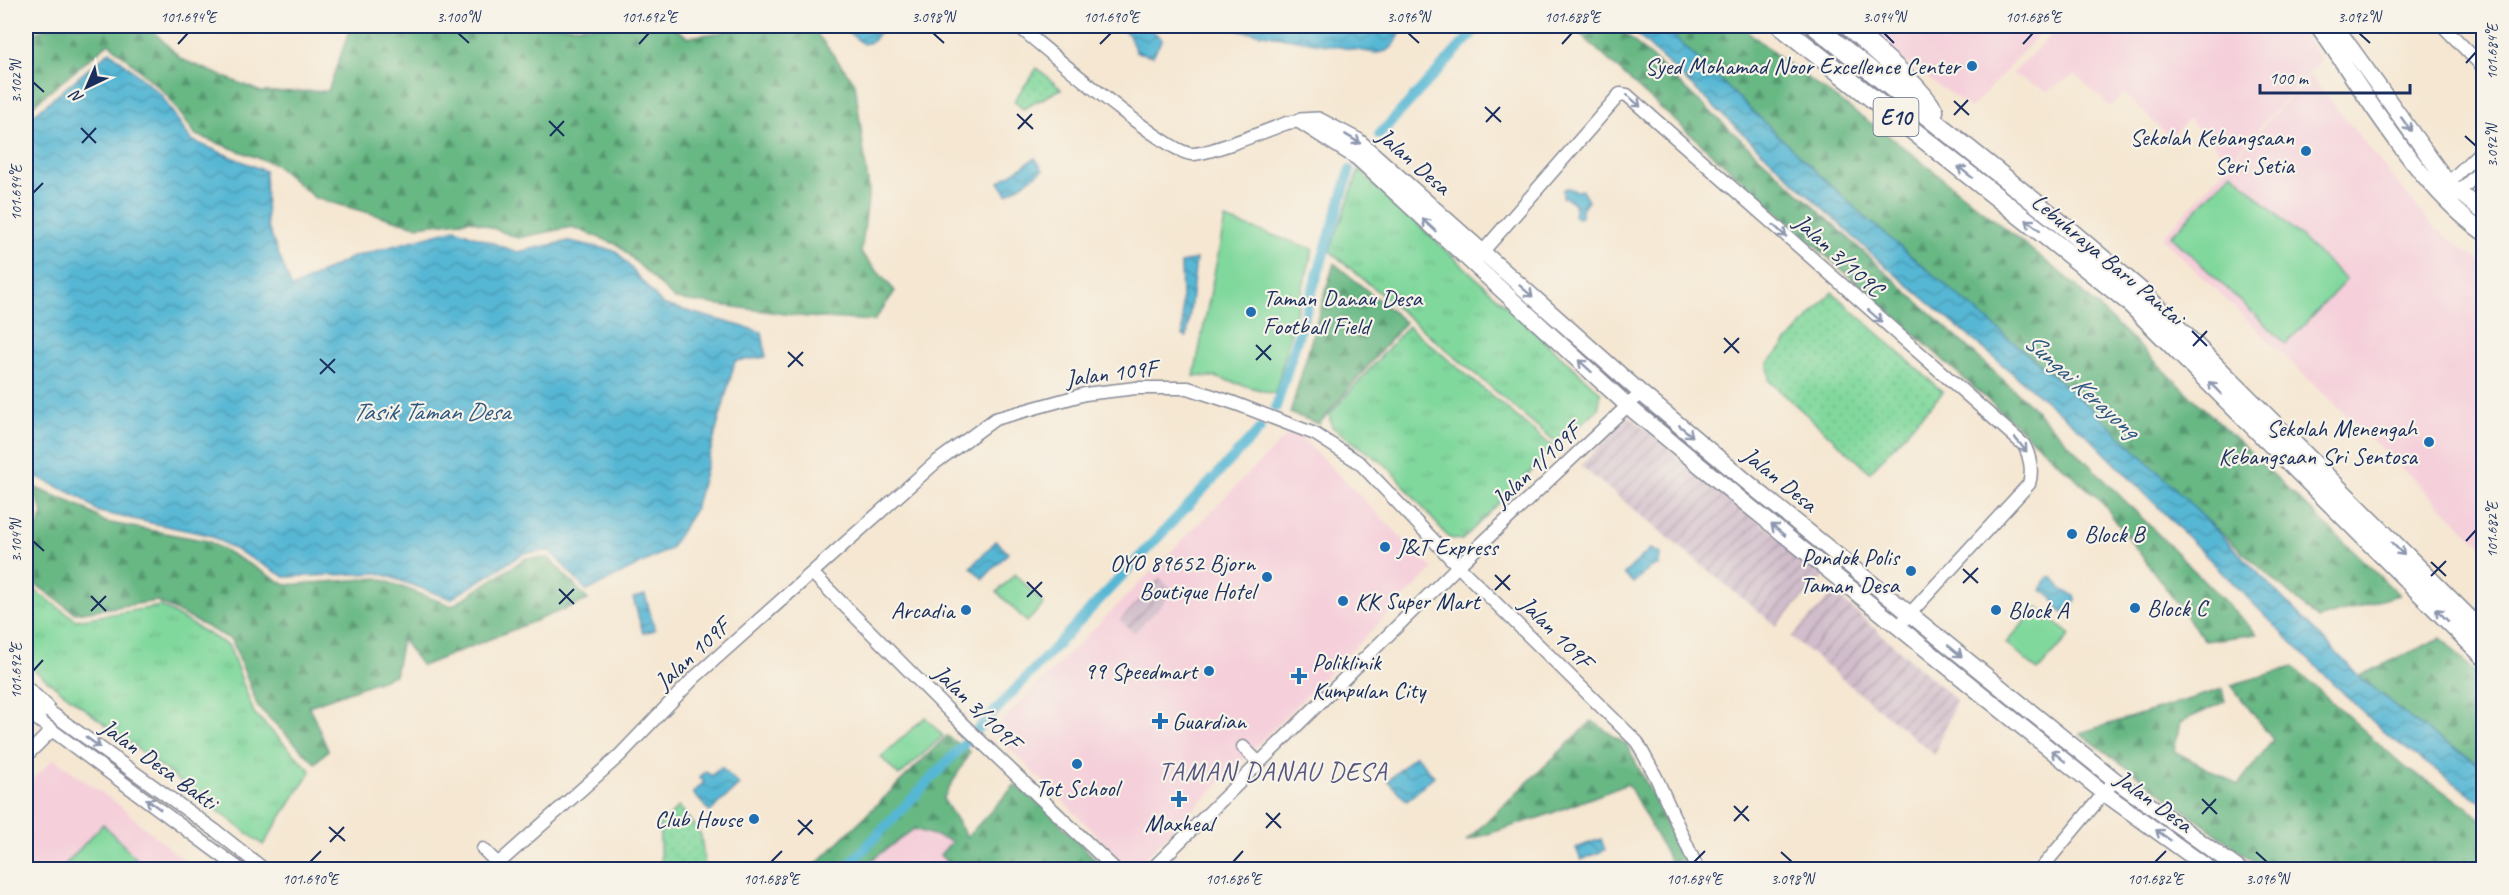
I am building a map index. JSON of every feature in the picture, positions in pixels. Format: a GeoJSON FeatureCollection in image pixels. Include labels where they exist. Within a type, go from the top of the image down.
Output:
{"type":"FeatureCollection","features":[{"type":"Feature","properties":{"kind":"highway","name":"Lebuhraya Baru Pantai"},"geometry":{"type":"LineString","coordinates":[[1781,26],[2128,301],[2484,656]]}},
{"type":"Feature","properties":{"kind":"highway","name":"Lebuhraya Baru Pantai"},"geometry":{"type":"LineString","coordinates":[[1815,26],[1944,128],[2139,290],[2484,634]]}},
{"type":"Feature","properties":{"kind":"highway"},"geometry":{"type":"LineString","coordinates":[[1848,26],[1929,102],[1944,128]]}},
{"type":"Feature","properties":{"kind":"highway"},"geometry":{"type":"LineString","coordinates":[[26,693],[45,708]]}},
{"type":"Feature","properties":{"kind":"main road"},"geometry":{"type":"LineString","coordinates":[[2318,26],[2448,193],[2484,232]]}},
{"type":"Feature","properties":{"kind":"main road"},"geometry":{"type":"LineString","coordinates":[[2335,26],[2448,193],[2484,213]]}},
{"type":"Feature","properties":{"kind":"main road","name":"Jalan Desa"},"geometry":{"type":"LineString","coordinates":[[1300,121],[1318,120],[1358,141],[1628,406],[2115,780],[2240,870]]}},
{"type":"Feature","properties":{"kind":"main road","name":"Jalan Desa"},"geometry":{"type":"LineString","coordinates":[[1477,259],[1641,393],[2104,793],[2211,870]]}},
{"type":"Feature","properties":{"kind":"street","name":"Jalan Desa"},"geometry":{"type":"LineString","coordinates":[[1017,26],[1147,129],[1187,154],[1203,153],[1287,123],[1300,121]]}},
{"type":"Feature","properties":{"kind":"street"},"geometry":{"type":"LineString","coordinates":[[2443,26],[2484,68]]}},
{"type":"Feature","properties":{"kind":"street","name":"Jalan 3/109C"},"geometry":{"type":"LineString","coordinates":[[1477,259],[1620,94],[1627,95],[2024,445],[2032,475],[2030,484],[1904,620]]}},
{"type":"Feature","properties":{"kind":"street"},"geometry":{"type":"LineString","coordinates":[[2448,193],[2484,148]]}},
{"type":"Feature","properties":{"kind":"street"},"geometry":{"type":"LineString","coordinates":[[2448,193],[2484,167]]}},
{"type":"Feature","properties":{"kind":"street","name":"Jalan 109F"},"geometry":{"type":"LineString","coordinates":[[494,867],[619,756],[694,678],[935,463],[996,419],[1085,394],[1136,388],[1171,387],[1188,388],[1234,403],[1315,434],[1360,463],[1458,566],[1637,742],[1656,777],[1698,870]]}},
{"type":"Feature","properties":{"kind":"street","name":"Jalan 1/109F"},"geometry":{"type":"LineString","coordinates":[[1151,870],[1458,566],[1641,393]]}},
{"type":"Feature","properties":{"kind":"street","name":"Jalan 3/109F"},"geometry":{"type":"LineString","coordinates":[[812,573],[951,713],[1116,870]]}},
{"type":"Feature","properties":{"kind":"street","name":"Jalan Desa Bakti"},"geometry":{"type":"LineString","coordinates":[[45,708],[216,831],[265,870]]}},
{"type":"Feature","properties":{"kind":"street","name":"Jalan Desa Bakti"},"geometry":{"type":"LineString","coordinates":[[26,711],[241,870]]}},
{"type":"Feature","properties":{"kind":"street"},"geometry":{"type":"LineString","coordinates":[[26,756],[52,729]]}},
{"type":"Feature","properties":{"kind":"street"},"geometry":{"type":"LineString","coordinates":[[1243,747],[1259,763]]}},
{"type":"Feature","properties":{"kind":"street"},"geometry":{"type":"LineString","coordinates":[[2040,870],[2115,780]]}},
{"type":"Feature","properties":{"kind":"street"},"geometry":{"type":"LineString","coordinates":[[483,849],[494,867]]}},
{"type":"Feature","properties":{"kind":"shaded area"},"geometry":{"type":"Polygon","coordinates":[[[1861,26],[2040,26],[2034,40],[1971,108],[1891,53],[1861,26]]]}},
{"type":"Feature","properties":{"kind":"shaded area"},"geometry":{"type":"Polygon","coordinates":[[[2060,26],[2299,26],[2321,60],[2230,160],[2188,119],[2170,138],[2124,93],[2110,107],[2075,74],[2048,91],[2012,74],[2060,26]]]}},
{"type":"Feature","properties":{"kind":"shaded area"},"geometry":{"type":"Polygon","coordinates":[[[2310,75],[2432,226],[2483,263],[2483,547],[2162,238],[2310,75]]]}},
{"type":"Feature","properties":{"kind":"shaded area"},"geometry":{"type":"Polygon","coordinates":[[[1628,415],[1825,575],[1776,626],[1581,466],[1628,415]]]}},
{"type":"Feature","properties":{"kind":"shaded area"},"geometry":{"type":"Polygon","coordinates":[[[1293,429],[1433,569],[1134,869],[1131,869],[992,731],[1293,429]]]}},
{"type":"Feature","properties":{"kind":"shaded area"},"geometry":{"type":"Polygon","coordinates":[[[1160,578],[1174,592],[1134,633],[1120,620],[1160,578]]]}},
{"type":"Feature","properties":{"kind":"shaded area"},"geometry":{"type":"Polygon","coordinates":[[[1834,593],[1956,700],[1935,755],[1791,637],[1834,593]]]}},
{"type":"Feature","properties":{"kind":"shaded area"},"geometry":{"type":"Polygon","coordinates":[[[54,759],[115,802],[194,869],[26,870],[26,785],[54,759]]]}},
{"type":"Feature","properties":{"kind":"shaded area"},"geometry":{"type":"Polygon","coordinates":[[[914,829],[953,841],[940,855],[954,869],[859,870],[914,829]]]}},
{"type":"Feature","properties":{"kind":"green space"},"geometry":{"type":"Polygon","coordinates":[[[52,26],[148,26],[181,59],[261,92],[328,91],[351,26],[671,26],[688,37],[724,32],[731,26],[811,26],[855,83],[869,191],[861,253],[895,291],[874,321],[808,317],[675,299],[618,245],[572,227],[518,238],[471,220],[416,226],[315,198],[274,164],[196,135],[165,93],[109,43],[26,111],[26,36],[52,26]]]}},
{"type":"Feature","properties":{"kind":"green space"},"geometry":{"type":"Polygon","coordinates":[[[1572,26],[1617,26],[2026,401],[2257,634],[2205,641],[2101,501],[1572,26]]]}},
{"type":"Feature","properties":{"kind":"green space"},"geometry":{"type":"Polygon","coordinates":[[[1663,26],[1741,26],[1789,65],[1896,141],[2074,284],[2399,595],[2318,619],[2199,513],[2062,382],[1960,299],[1859,212],[1663,26]]]}},
{"type":"Feature","properties":{"kind":"green space"},"geometry":{"type":"Polygon","coordinates":[[[1037,68],[1061,89],[1023,109],[1014,101],[1037,68]]]}},
{"type":"Feature","properties":{"kind":"green space"},"geometry":{"type":"Polygon","coordinates":[[[1359,170],[1601,393],[1598,409],[1558,444],[1330,251],[1359,170]]]}},
{"type":"Feature","properties":{"kind":"green space"},"geometry":{"type":"Polygon","coordinates":[[[2232,172],[2346,280],[2286,344],[2171,236],[2232,172]]]}},
{"type":"Feature","properties":{"kind":"green space","name":"Taman Danau Desa Football Field"},"geometry":{"type":"Polygon","coordinates":[[[1225,219],[1313,249],[1275,394],[1214,377],[1194,376],[1225,219]]]}},
{"type":"Feature","properties":{"kind":"green space"},"geometry":{"type":"Polygon","coordinates":[[[1334,263],[1405,322],[1319,424],[1290,413],[1334,263]]]}},
{"type":"Feature","properties":{"kind":"green space"},"geometry":{"type":"Polygon","coordinates":[[[1832,292],[1943,392],[1870,472],[1769,381],[1768,363],[1832,292]]]}},
{"type":"Feature","properties":{"kind":"green space"},"geometry":{"type":"Polygon","coordinates":[[[1408,326],[1554,448],[1462,540],[1449,538],[1387,466],[1332,427],[1329,415],[1408,326]]]}},
{"type":"Feature","properties":{"kind":"green space"},"geometry":{"type":"Polygon","coordinates":[[[33,487],[82,507],[105,522],[208,541],[286,585],[378,578],[452,606],[526,558],[549,558],[588,600],[422,666],[402,639],[395,675],[309,706],[328,750],[315,763],[258,707],[232,640],[157,601],[75,613],[26,577],[26,538],[33,536],[43,514],[33,487]]]}},
{"type":"Feature","properties":{"kind":"green space"},"geometry":{"type":"Polygon","coordinates":[[[1015,574],[1044,604],[1027,622],[997,592],[1015,574]]]}},
{"type":"Feature","properties":{"kind":"green space"},"geometry":{"type":"Polygon","coordinates":[[[26,584],[76,620],[161,606],[229,646],[254,713],[311,771],[263,845],[26,664],[26,584]]]}},
{"type":"Feature","properties":{"kind":"green space"},"geometry":{"type":"Polygon","coordinates":[[[2038,607],[2070,635],[2038,671],[2006,643],[2038,607]]]}},
{"type":"Feature","properties":{"kind":"green space"},"geometry":{"type":"Polygon","coordinates":[[[2441,638],[2483,680],[2483,767],[2413,721],[2359,676],[2441,638]]]}},
{"type":"Feature","properties":{"kind":"green space"},"geometry":{"type":"Polygon","coordinates":[[[2293,667],[2406,768],[2468,807],[2483,821],[2483,869],[2264,869],[2080,733],[2222,689],[2225,702],[2180,722],[2174,751],[2238,785],[2273,740],[2231,685],[2293,667]]]}},
{"type":"Feature","properties":{"kind":"green space"},"geometry":{"type":"Polygon","coordinates":[[[925,717],[943,736],[899,776],[881,757],[925,717]]]}},
{"type":"Feature","properties":{"kind":"green space"},"geometry":{"type":"Polygon","coordinates":[[[1592,721],[1627,745],[1685,860],[1671,863],[1628,784],[1544,816],[1466,841],[1592,721]]]}},
{"type":"Feature","properties":{"kind":"green space"},"geometry":{"type":"Polygon","coordinates":[[[947,736],[970,752],[943,799],[967,837],[1015,785],[1047,810],[1105,869],[954,869],[940,855],[952,841],[914,829],[859,869],[810,870],[947,736]]]}},
{"type":"Feature","properties":{"kind":"green space"},"geometry":{"type":"Polygon","coordinates":[[[679,806],[701,835],[705,869],[661,869],[659,819],[667,819],[679,806]]]}},
{"type":"Feature","properties":{"kind":"green space"},"geometry":{"type":"Polygon","coordinates":[[[103,824],[146,869],[61,869],[103,824]]]}},
{"type":"Feature","properties":{"kind":"water"},"geometry":{"type":"Polygon","coordinates":[[[841,26],[883,27],[872,42],[863,44],[841,26]]]}},
{"type":"Feature","properties":{"kind":"water"},"geometry":{"type":"Polygon","coordinates":[[[1118,26],[1147,26],[1162,39],[1153,56],[1136,52],[1129,35],[1118,26]]]}},
{"type":"Feature","properties":{"kind":"water"},"geometry":{"type":"Polygon","coordinates":[[[1214,26],[1403,26],[1397,41],[1391,48],[1375,53],[1214,26]]]}},
{"type":"Feature","properties":{"kind":"water"},"geometry":{"type":"Polygon","coordinates":[[[1628,26],[1663,26],[1859,212],[2089,406],[2167,480],[2359,676],[2413,721],[2483,767],[2483,803],[2388,736],[2308,659],[2090,438],[1878,260],[1628,26]]]}},
{"type":"Feature","properties":{"kind":"water","name":"Tasik Taman Desa"},"geometry":{"type":"Polygon","coordinates":[[[110,51],[161,95],[191,140],[265,171],[267,225],[292,288],[353,257],[455,229],[517,252],[569,241],[616,251],[662,304],[762,332],[766,357],[735,361],[695,509],[670,549],[587,591],[550,551],[524,553],[451,599],[379,573],[285,577],[209,535],[99,512],[80,497],[37,477],[26,460],[26,121],[110,51]]]}},
{"type":"Feature","properties":{"kind":"water"},"geometry":{"type":"Polygon","coordinates":[[[1035,158],[1043,170],[1007,194],[999,182],[1035,158]]]}},
{"type":"Feature","properties":{"kind":"water"},"geometry":{"type":"Polygon","coordinates":[[[1563,189],[1576,191],[1582,190],[1588,200],[1582,209],[1582,217],[1577,218],[1574,215],[1573,203],[1563,197],[1563,189]]]}},
{"type":"Feature","properties":{"kind":"water"},"geometry":{"type":"Polygon","coordinates":[[[1196,259],[1187,337],[1183,336],[1181,263],[1196,259]]]}},
{"type":"Feature","properties":{"kind":"water"},"geometry":{"type":"Polygon","coordinates":[[[996,541],[1008,553],[983,579],[971,567],[996,541]]]}},
{"type":"Feature","properties":{"kind":"water"},"geometry":{"type":"Polygon","coordinates":[[[1650,549],[1660,553],[1659,566],[1653,566],[1633,583],[1624,574],[1650,549]]]}},
{"type":"Feature","properties":{"kind":"water"},"geometry":{"type":"Polygon","coordinates":[[[2048,577],[2053,577],[2062,590],[2075,596],[2076,600],[2070,612],[2063,613],[2057,609],[2053,599],[2041,590],[2048,577]]]}},
{"type":"Feature","properties":{"kind":"water"},"geometry":{"type":"Polygon","coordinates":[[[645,595],[655,630],[643,633],[633,598],[645,595]]]}},
{"type":"Feature","properties":{"kind":"water"},"geometry":{"type":"Polygon","coordinates":[[[1415,755],[1434,776],[1407,801],[1388,781],[1415,755]]]}},
{"type":"Feature","properties":{"kind":"water"},"geometry":{"type":"Polygon","coordinates":[[[721,767],[739,785],[710,812],[693,793],[704,782],[700,777],[706,771],[711,776],[721,767]]]}},
{"type":"Feature","properties":{"kind":"water"},"geometry":{"type":"Polygon","coordinates":[[[1601,839],[1605,850],[1581,860],[1576,848],[1601,839]]]}},
{"type":"Feature","properties":{"kind":"waterway"},"geometry":{"type":"LineString","coordinates":[[1379,135],[1479,26]]}},
{"type":"Feature","properties":{"kind":"waterway"},"geometry":{"type":"LineString","coordinates":[[1276,407],[1350,170]]}},
{"type":"Feature","properties":{"kind":"waterway"},"geometry":{"type":"LineString","coordinates":[[978,729],[1260,429]]}},
{"type":"Feature","properties":{"kind":"waterway"},"geometry":{"type":"LineString","coordinates":[[844,870],[967,741]]}},
{"type":"Feature","properties":{"kind":"place","name":"Syed Mohamad Noor Excellence Center"},"geometry":{"type":"Point","coordinates":[1972,66]}},
{"type":"Feature","properties":{"kind":"place","name":"Sekolah Kebangsaan Seri Setia"},"geometry":{"type":"Point","coordinates":[2306,151]}},
{"type":"Feature","properties":{"kind":"place","name":"Taman Danau Desa Football Field"},"geometry":{"type":"Point","coordinates":[1251,312]}},
{"type":"Feature","properties":{"kind":"place","name":"Sekolah Menengah Kebangsaan Sri Sentosa"},"geometry":{"type":"Point","coordinates":[2429,442]}},
{"type":"Feature","properties":{"kind":"place","name":"Block B"},"geometry":{"type":"Point","coordinates":[2072,534]}},
{"type":"Feature","properties":{"kind":"place","name":"J&T Express"},"geometry":{"type":"Point","coordinates":[1385,547]}},
{"type":"Feature","properties":{"kind":"place","name":"Pondok Polis Taman Desa"},"geometry":{"type":"Point","coordinates":[1911,571]}},
{"type":"Feature","properties":{"kind":"place","name":"OYO 89652 Bjorn Boutique Hotel"},"geometry":{"type":"Point","coordinates":[1267,577]}},
{"type":"Feature","properties":{"kind":"place","name":"KK Super Mart"},"geometry":{"type":"Point","coordinates":[1343,601]}},
{"type":"Feature","properties":{"kind":"place","name":"Block C"},"geometry":{"type":"Point","coordinates":[2135,608]}},
{"type":"Feature","properties":{"kind":"place","name":"Arcadia"},"geometry":{"type":"Point","coordinates":[966,610]}},
{"type":"Feature","properties":{"kind":"place","name":"Block A"},"geometry":{"type":"Point","coordinates":[1996,610]}},
{"type":"Feature","properties":{"kind":"place","name":"99 Speedmart"},"geometry":{"type":"Point","coordinates":[1209,671]}},
{"type":"Feature","properties":{"kind":"place","name":"Poliklinik Kumpulan City"},"geometry":{"type":"Point","coordinates":[1299,676]}},
{"type":"Feature","properties":{"kind":"place","name":"Guardian"},"geometry":{"type":"Point","coordinates":[1160,721]}},
{"type":"Feature","properties":{"kind":"place","name":"Tot School"},"geometry":{"type":"Point","coordinates":[1077,764]}},
{"type":"Feature","properties":{"kind":"place","name":"Maxheal"},"geometry":{"type":"Point","coordinates":[1179,799]}},
{"type":"Feature","properties":{"kind":"place","name":"Club House"},"geometry":{"type":"Point","coordinates":[754,819]}},
{"type":"Feature","properties":{"kind":"district","name":"TAMAN DANAU DESA"},"geometry":{"type":"Point","coordinates":[1273,771]}},
{"type":"Feature","properties":{"kind":"water label","name":"Sungai Kerayong"},"geometry":{"type":"Point","coordinates":[2082,385]}}]}
